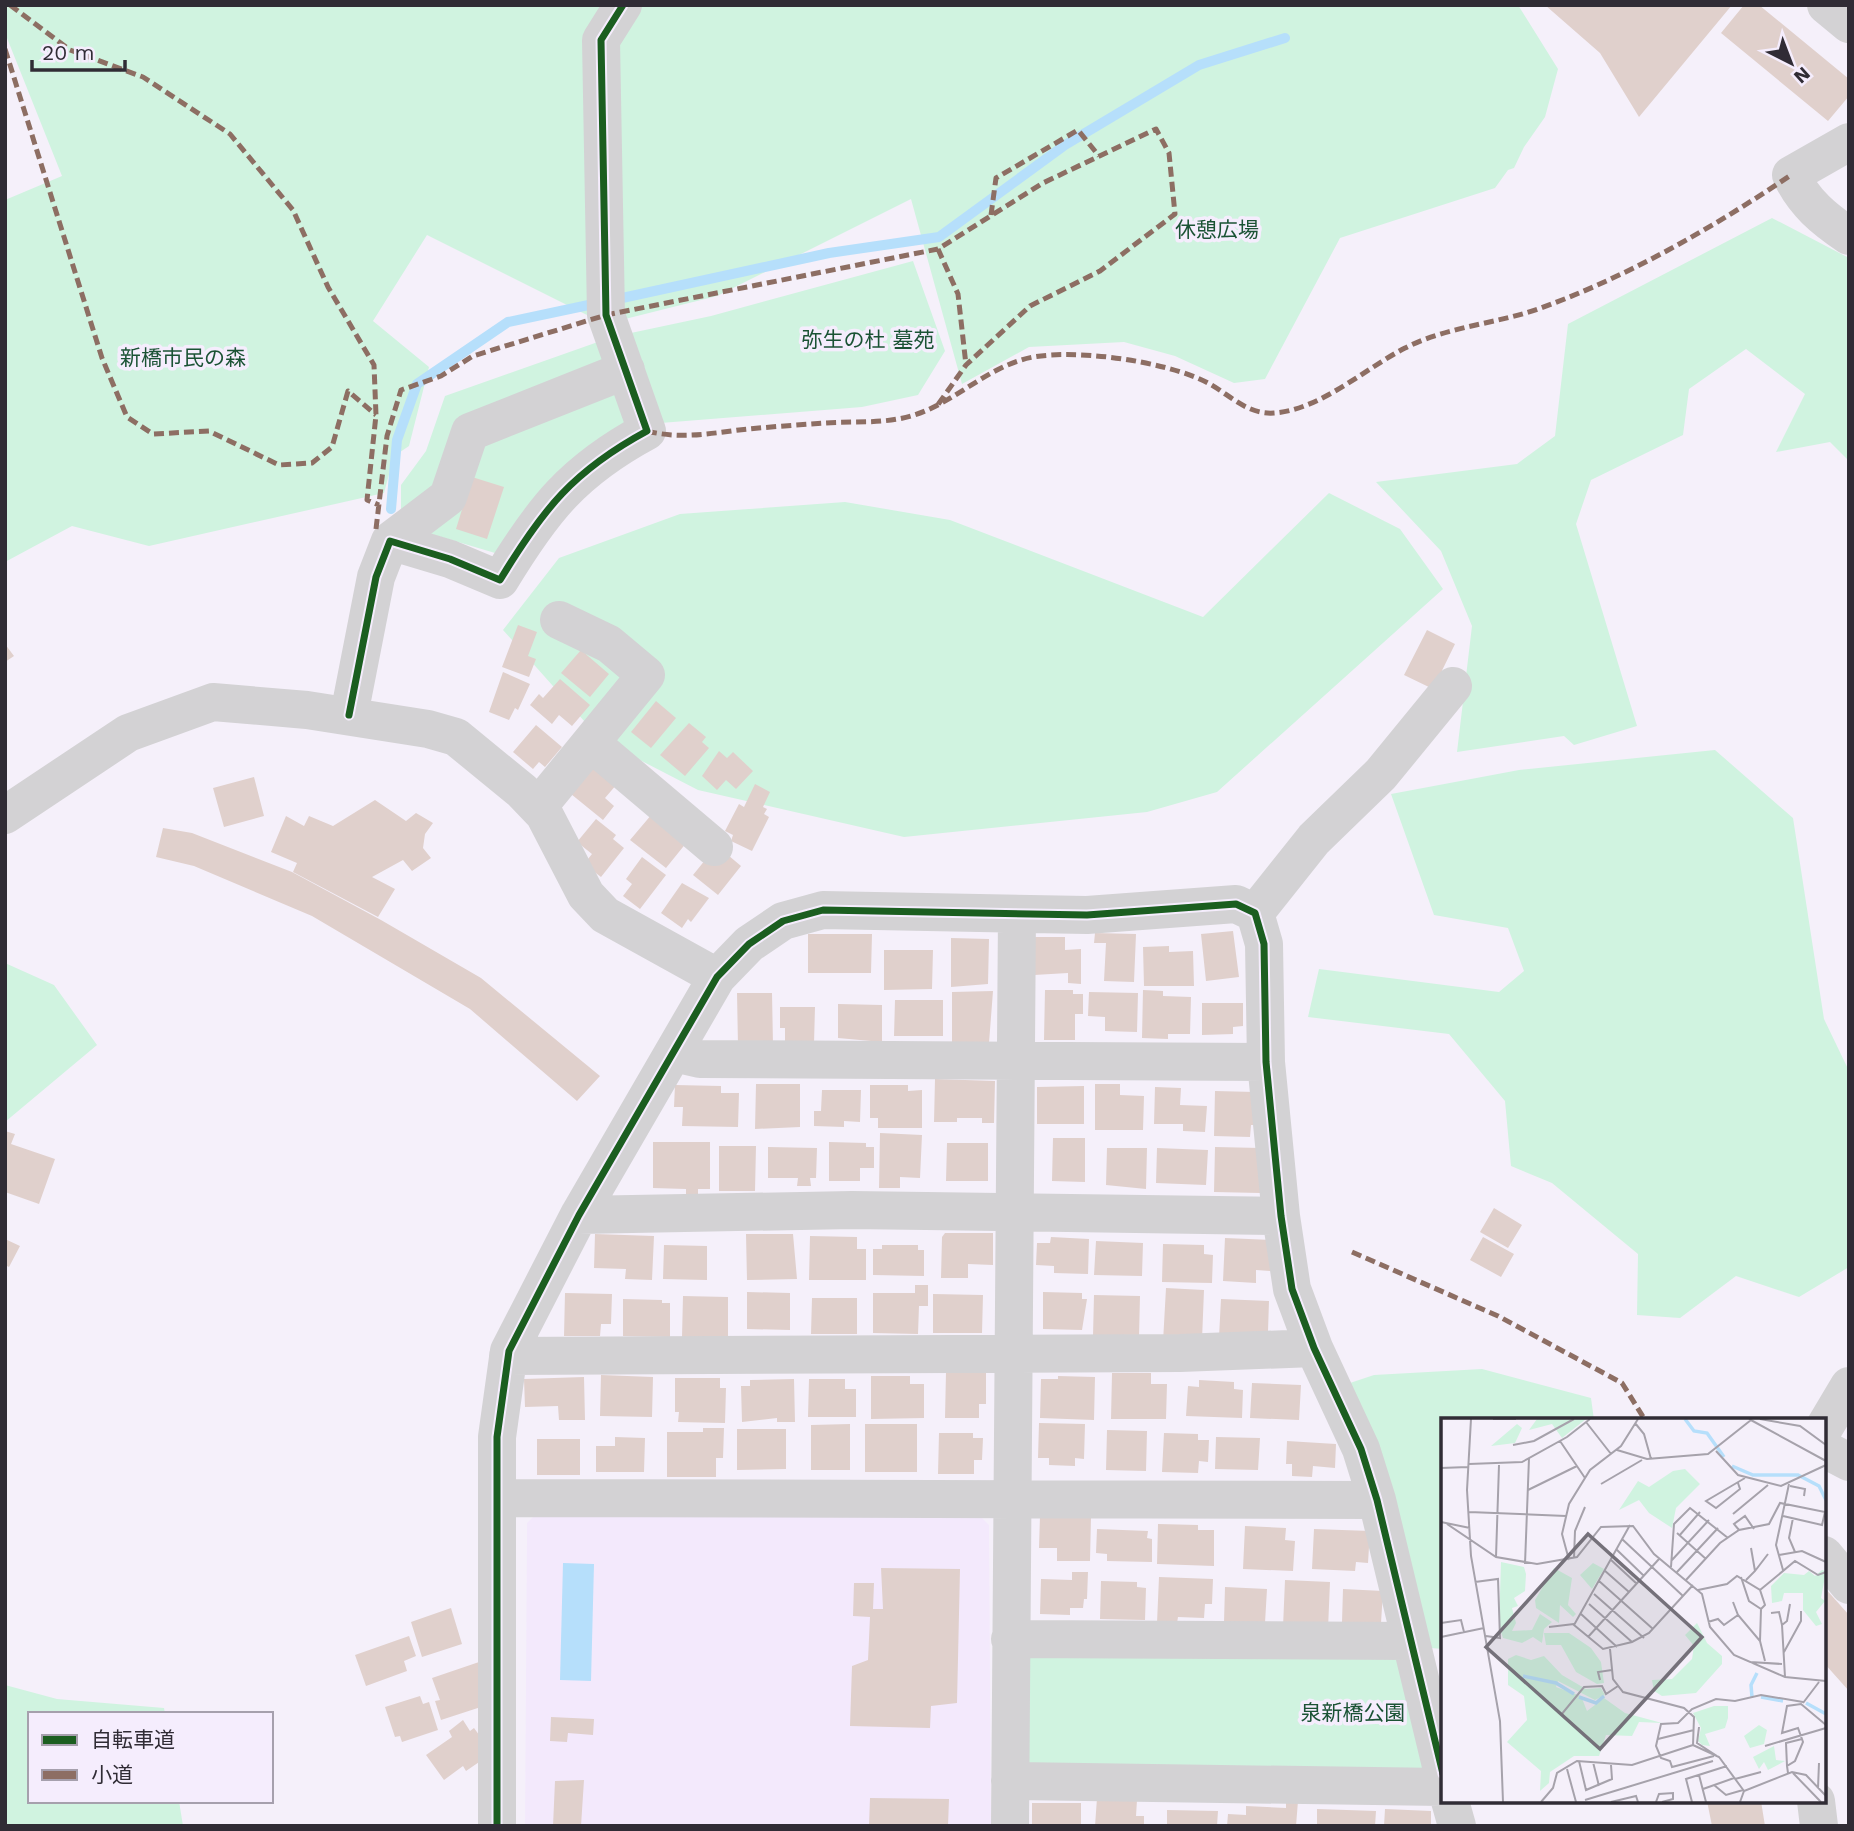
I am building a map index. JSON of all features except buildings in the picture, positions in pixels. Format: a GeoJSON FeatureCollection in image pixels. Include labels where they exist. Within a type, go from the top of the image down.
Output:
{"type":"FeatureCollection","features":[{"type":"Feature","properties":{"kind":"street"},"geometry":{"type":"LineString","coordinates":[[390,541],[450,559],[510,590],[530,531],[558,495],[580,473],[647,431],[606,315],[601,40],[624,5]]}},
{"type":"Feature","properties":{"kind":"street"},"geometry":{"type":"LineString","coordinates":[[1826,5],[1849,24]]}},
{"type":"Feature","properties":{"kind":"street"},"geometry":{"type":"LineString","coordinates":[[1849,142],[1791,175],[1800,195],[1823,218],[1849,236]]}},
{"type":"Feature","properties":{"kind":"street"},"geometry":{"type":"LineString","coordinates":[[349,715],[376,577],[390,541],[448,497],[470,432],[626,370]]}},
{"type":"Feature","properties":{"kind":"street"},"geometry":{"type":"LineString","coordinates":[[538,807],[646,675],[609,644],[559,620]]}},
{"type":"Feature","properties":{"kind":"street"},"geometry":{"type":"LineString","coordinates":[[1255,914],[1314,839],[1381,774],[1453,686]]}},
{"type":"Feature","properties":{"kind":"street"},"geometry":{"type":"LineString","coordinates":[[5,815],[128,733],[214,702],[349,715],[456,737],[544,814],[586,895],[605,915],[717,977]]}},
{"type":"Feature","properties":{"kind":"street"},"geometry":{"type":"LineString","coordinates":[[591,743],[714,846]]}},
{"type":"Feature","properties":{"kind":"street"},"geometry":{"type":"LineString","coordinates":[[497,1826],[497,1437],[508,1356],[579,1215],[717,977],[749,944],[783,921],[823,910],[1087,915],[1236,904],[1255,914],[1264,944],[1266,1062],[1281,1216],[1292,1289],[1314,1348],[1360,1449],[1377,1500],[1441,1766]]}},
{"type":"Feature","properties":{"kind":"street"},"geometry":{"type":"LineString","coordinates":[[1010,1826],[1010,1499],[1017,914]]}},
{"type":"Feature","properties":{"kind":"street"},"geometry":{"type":"LineString","coordinates":[[674,1053],[699,1059],[1266,1062]]}},
{"type":"Feature","properties":{"kind":"street"},"geometry":{"type":"LineString","coordinates":[[579,1215],[852,1210],[1281,1216]]}},
{"type":"Feature","properties":{"kind":"street"},"geometry":{"type":"LineString","coordinates":[[508,1356],[1180,1353],[1314,1348]]}},
{"type":"Feature","properties":{"kind":"street"},"geometry":{"type":"LineString","coordinates":[[1826,1425],[1849,1386]]}},
{"type":"Feature","properties":{"kind":"street"},"geometry":{"type":"LineString","coordinates":[[1826,1450],[1849,1462]]}},
{"type":"Feature","properties":{"kind":"street"},"geometry":{"type":"LineString","coordinates":[[499,1498],[1377,1500]]}},
{"type":"Feature","properties":{"kind":"street"},"geometry":{"type":"LineString","coordinates":[[1826,1557],[1849,1585]]}},
{"type":"Feature","properties":{"kind":"street"},"geometry":{"type":"LineString","coordinates":[[1010,1639],[1410,1641]]}},
{"type":"Feature","properties":{"kind":"street"},"geometry":{"type":"LineString","coordinates":[[1010,1781],[1441,1787]]}},
{"type":"Feature","properties":{"kind":"street"},"geometry":{"type":"LineString","coordinates":[[1451,1803],[1457,1826]]}},
{"type":"Feature","properties":{"kind":"street"},"geometry":{"type":"LineString","coordinates":[[1816,1803],[1819,1826]]}},
{"type":"Feature","properties":{"kind":"shaded area"},"geometry":{"type":"Polygon","coordinates":[[[535,1515],[980,1516],[989,1525],[991,1826],[525,1826],[527,1523],[535,1515]]]}},
{"type":"Feature","properties":{"kind":"green space"},"geometry":{"type":"Polygon","coordinates":[[[5,5],[1518,5],[1558,69],[1545,117],[1524,147],[1514,168],[1508,170],[1495,188],[1340,238],[1265,379],[1234,383],[1175,356],[1124,342],[1029,347],[962,384],[911,199],[717,296],[605,324],[427,235],[373,321],[429,367],[409,446],[394,456],[384,493],[149,546],[72,526],[5,562],[5,200],[62,176],[5,33],[5,5]]]}},
{"type":"Feature","properties":{"kind":"green space"},"geometry":{"type":"Polygon","coordinates":[[[1772,218],[1849,258],[1849,461],[1830,442],[1776,452],[1805,394],[1746,349],[1689,389],[1683,435],[1591,480],[1576,524],[1637,726],[1574,745],[1564,736],[1457,752],[1472,626],[1441,551],[1376,482],[1517,464],[1555,436],[1568,324],[1772,218]]]}},
{"type":"Feature","properties":{"kind":"green space","name":"弥生の杜 墓苑"},"geometry":{"type":"Polygon","coordinates":[[[913,261],[945,351],[918,395],[862,407],[623,426],[552,477],[495,553],[401,525],[401,485],[426,451],[445,396],[612,337],[711,316],[913,261]]]}},
{"type":"Feature","properties":{"kind":"green space"},"geometry":{"type":"Polygon","coordinates":[[[1329,493],[1400,529],[1443,589],[1217,792],[1147,812],[904,837],[698,790],[601,740],[503,630],[559,558],[680,514],[845,502],[950,520],[1203,617],[1329,493]]]}},
{"type":"Feature","properties":{"kind":"green space"},"geometry":{"type":"Polygon","coordinates":[[[1715,750],[1793,818],[1824,1019],[1849,1071],[1849,1267],[1799,1297],[1736,1276],[1680,1318],[1637,1315],[1638,1254],[1552,1183],[1511,1166],[1505,1101],[1449,1034],[1308,1017],[1319,969],[1499,992],[1524,971],[1508,928],[1434,915],[1391,794],[1519,770],[1715,750]]]}},
{"type":"Feature","properties":{"kind":"green space"},"geometry":{"type":"Polygon","coordinates":[[[5,963],[54,985],[97,1045],[5,1122],[5,963]]]}},
{"type":"Feature","properties":{"kind":"green space"},"geometry":{"type":"Polygon","coordinates":[[[1482,1369],[1591,1398],[1594,1418],[1441,1418],[1441,1649],[1418,1647],[1350,1383],[1374,1375],[1482,1369]]]}},
{"type":"Feature","properties":{"kind":"green space","name":"泉新橋公園"},"geometry":{"type":"Polygon","coordinates":[[[1023,1651],[1401,1653],[1426,1774],[1022,1767],[1023,1651]]]}},
{"type":"Feature","properties":{"kind":"green space"},"geometry":{"type":"Polygon","coordinates":[[[5,1685],[57,1699],[164,1708],[165,1712],[28,1712],[28,1803],[179,1803],[183,1826],[5,1826],[5,1685]]]}},
{"type":"Feature","properties":{"kind":"water"},"geometry":{"type":"Polygon","coordinates":[[[563,1563],[594,1564],[591,1681],[560,1680],[563,1563]]]}},
{"type":"Feature","properties":{"kind":"waterway"},"geometry":{"type":"LineString","coordinates":[[613,300],[829,253],[939,237],[1065,145],[1199,65],[1285,38]]}},
{"type":"Feature","properties":{"kind":"waterway"},"geometry":{"type":"LineString","coordinates":[[391,509],[397,440],[417,384],[508,322],[598,303]]}},
{"type":"Feature","properties":{"kind":"marked path"},"geometry":{"type":"LineString","coordinates":[[10,5],[70,50],[143,77],[230,134],[293,210],[328,287],[374,365],[376,415],[367,500],[379,505]]}},
{"type":"Feature","properties":{"kind":"marked path"},"geometry":{"type":"LineString","coordinates":[[5,49],[102,358],[127,417],[153,434],[209,431],[279,465],[312,463],[332,447],[348,391],[376,415]]}},
{"type":"Feature","properties":{"kind":"marked path"},"geometry":{"type":"LineString","coordinates":[[376,529],[387,436],[401,390],[441,376],[473,356],[606,315],[938,249],[1043,183],[1156,129],[1169,153],[1175,214],[1100,271],[1030,306],[966,365],[937,406]]}},
{"type":"Feature","properties":{"kind":"marked path"},"geometry":{"type":"LineString","coordinates":[[991,215],[996,178],[1078,130],[1099,156]]}},
{"type":"Feature","properties":{"kind":"marked path"},"geometry":{"type":"LineString","coordinates":[[647,431],[693,435],[782,426],[900,419],[939,404],[1007,365],[1040,356],[1063,355],[1116,358],[1168,368],[1208,383],[1255,411],[1274,413],[1291,410],[1342,387],[1390,356],[1421,341],[1541,308],[1638,266],[1732,213],[1791,175]]}},
{"type":"Feature","properties":{"kind":"marked path"},"geometry":{"type":"LineString","coordinates":[[938,249],[958,294],[966,365]]}},
{"type":"Feature","properties":{"kind":"marked path"},"geometry":{"type":"LineString","coordinates":[[1352,1252],[1498,1316],[1622,1383],[1644,1418]]}},
{"type":"Feature","properties":{"kind":"cycle path"},"geometry":{"type":"LineString","coordinates":[[349,715],[376,577],[390,541],[450,559],[500,580],[531,532],[562,494],[599,461],[647,431],[606,315],[601,40],[623,5]]}},
{"type":"Feature","properties":{"kind":"cycle path"},"geometry":{"type":"LineString","coordinates":[[497,1826],[497,1437],[509,1351],[579,1215],[717,977],[749,944],[783,921],[823,910],[1087,915],[1236,904],[1255,913],[1264,944],[1266,1062],[1281,1216],[1292,1289],[1314,1348],[1361,1449],[1377,1500],[1441,1766]]}},
{"type":"Feature","properties":{"kind":"park label","name":"休憩広場"},"geometry":{"type":"Point","coordinates":[1217,230]}},
{"type":"Feature","properties":{"kind":"park label","name":"新橋市民の森"},"geometry":{"type":"Point","coordinates":[183,358]}}]}
